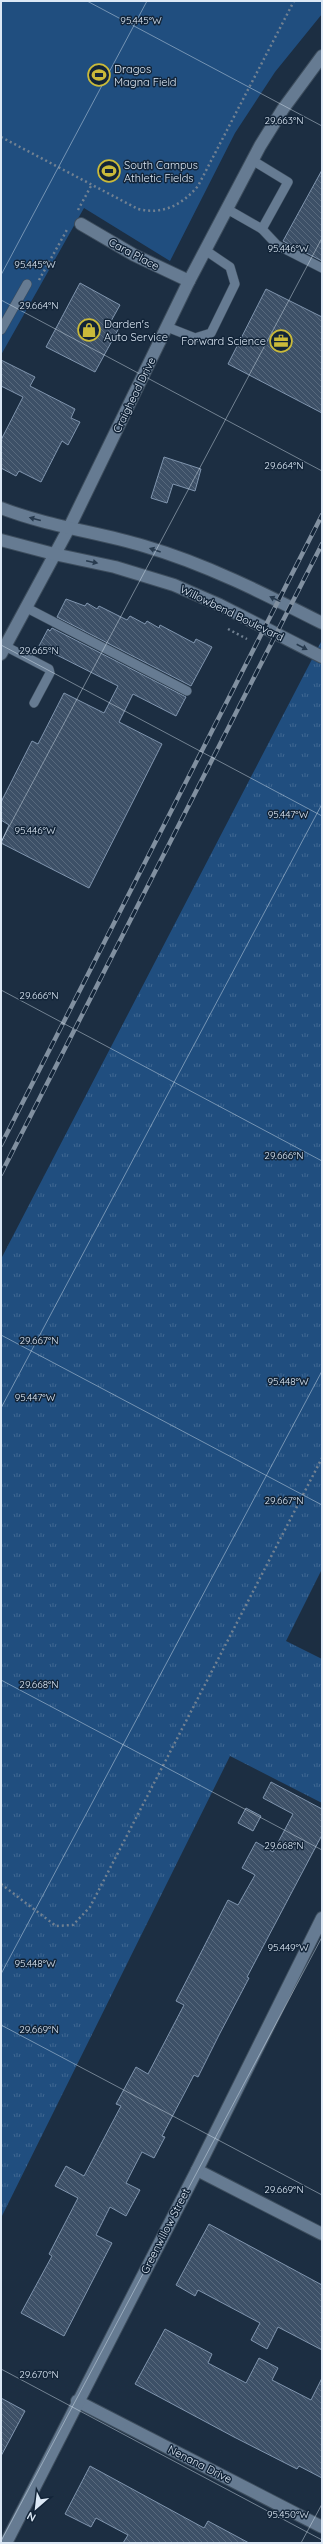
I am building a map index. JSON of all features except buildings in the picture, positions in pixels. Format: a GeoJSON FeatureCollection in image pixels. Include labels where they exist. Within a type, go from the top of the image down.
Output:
{"type":"FeatureCollection","features":[{"type":"Feature","properties":{"kind":"street","name":"Craighead Drive"},"geometry":{"type":"LineString","coordinates":[[3,650],[69,528],[189,281],[252,160],[283,109],[322,56]]}},
{"type":"Feature","properties":{"kind":"street","name":"Cara Place"},"geometry":{"type":"LineString","coordinates":[[76,220],[134,255],[189,281]]}},
{"type":"Feature","properties":{"kind":"street"},"geometry":{"type":"LineString","coordinates":[[1,508],[69,528],[144,546],[192,563],[240,582],[322,623]]}},
{"type":"Feature","properties":{"kind":"street","name":"Willowbend Boulevard"},"geometry":{"type":"LineString","coordinates":[[1,540],[54,554],[116,567],[174,585],[220,605],[322,657]]}},
{"type":"Feature","properties":{"kind":"street","name":"Greenwillow Street"},"geometry":{"type":"LineString","coordinates":[[6,2543],[77,2401],[317,1940],[322,1918]]}},
{"type":"Feature","properties":{"kind":"street"},"geometry":{"type":"LineString","coordinates":[[197,2170],[322,2234]]}},
{"type":"Feature","properties":{"kind":"street","name":"Nenana Drive"},"geometry":{"type":"LineString","coordinates":[[77,2401],[322,2527]]}},
{"type":"Feature","properties":{"kind":"lane"},"geometry":{"type":"LineString","coordinates":[[252,160],[288,182],[262,228]]}},
{"type":"Feature","properties":{"kind":"lane"},"geometry":{"type":"LineString","coordinates":[[227,209],[262,228],[277,245],[322,268]]}},
{"type":"Feature","properties":{"kind":"lane"},"geometry":{"type":"LineString","coordinates":[[167,326],[195,338],[211,334],[235,284],[230,267],[205,250]]}},
{"type":"Feature","properties":{"kind":"lane"},"geometry":{"type":"LineString","coordinates":[[1,330],[27,284]]}},
{"type":"Feature","properties":{"kind":"lane"},"geometry":{"type":"LineString","coordinates":[[26,607],[187,691]]}},
{"type":"Feature","properties":{"kind":"lane"},"geometry":{"type":"LineString","coordinates":[[3,650],[49,668],[50,673],[34,703]]}},
{"type":"Feature","properties":{"kind":"path"},"geometry":{"type":"LineString","coordinates":[[1,137],[124,203],[151,212],[166,210],[188,198],[207,170],[294,1]]}},
{"type":"Feature","properties":{"kind":"path"},"geometry":{"type":"LineString","coordinates":[[36,284],[76,220],[91,186]]}},
{"type":"Feature","properties":{"kind":"path"},"geometry":{"type":"LineString","coordinates":[[228,629],[247,639]]}},
{"type":"Feature","properties":{"kind":"path"},"geometry":{"type":"LineString","coordinates":[[1,1884],[56,1926],[73,1925],[90,1907],[322,1458]]}},
{"type":"Feature","properties":{"kind":"green space","name":"South Campus Athletic Fields"},"geometry":{"type":"Polygon","coordinates":[[[1,1],[322,1],[322,14],[275,72],[235,133],[170,261],[84,208],[1,355],[1,1]]]}},
{"type":"Feature","properties":{"kind":"green space"},"geometry":{"type":"Polygon","coordinates":[[[322,640],[322,1569],[286,1641],[322,1659],[322,1803],[230,1756],[1,2218],[1,1259],[322,640]]]}},
{"type":"Feature","properties":{"kind":"railway"},"geometry":{"type":"LineString","coordinates":[[1,1145],[322,515]]}},
{"type":"Feature","properties":{"kind":"railway"},"geometry":{"type":"LineString","coordinates":[[1,1174],[322,544]]}},
{"type":"Feature","properties":{"kind":"place","name":"Dragos Magna Field"},"geometry":{"type":"Point","coordinates":[99,75]}},
{"type":"Feature","properties":{"kind":"place","name":"South Campus Athletic Fields"},"geometry":{"type":"Point","coordinates":[109,171]}},
{"type":"Feature","properties":{"kind":"place","name":"Darden's Auto Service"},"geometry":{"type":"Point","coordinates":[89,330]}},
{"type":"Feature","properties":{"kind":"place","name":"Forward Science"},"geometry":{"type":"Point","coordinates":[281,341]}}]}
